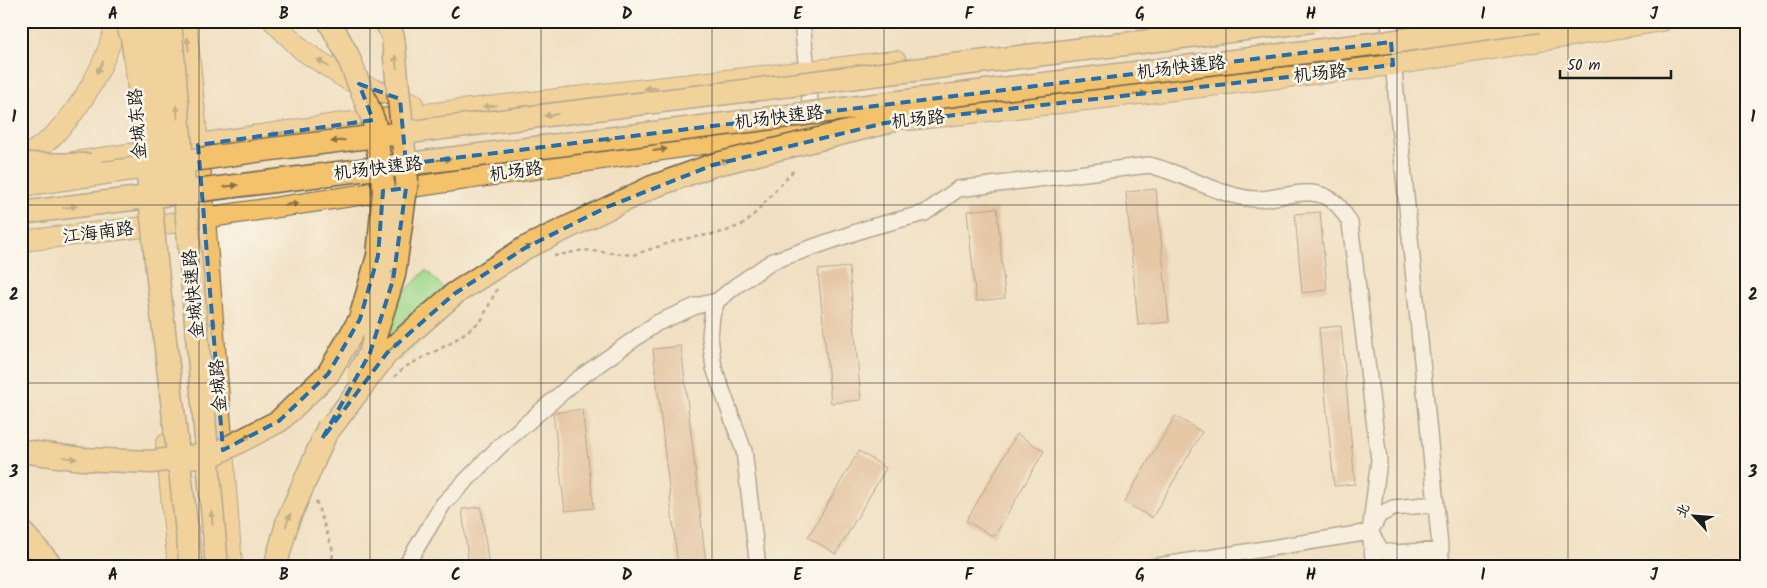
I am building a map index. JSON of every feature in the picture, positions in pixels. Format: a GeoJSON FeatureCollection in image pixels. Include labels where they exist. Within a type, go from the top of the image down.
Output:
{"type":"FeatureCollection","features":[{"type":"Feature","properties":{"kind":"highway"},"geometry":{"type":"LineString","coordinates":[[128,21],[142,107],[156,261],[193,567]]}},
{"type":"Feature","properties":{"kind":"highway","name":"金城快速路"},"geometry":{"type":"LineString","coordinates":[[152,21],[193,567]]}},
{"type":"Feature","properties":{"kind":"highway","name":"金城快速路"},"geometry":{"type":"LineString","coordinates":[[170,21],[217,567]]}},
{"type":"Feature","properties":{"kind":"highway"},"geometry":{"type":"LineString","coordinates":[[21,451],[82,459],[150,462],[217,453],[279,421],[328,374],[360,319],[378,256],[384,190],[374,122],[347,54],[329,21]]}},
{"type":"Feature","properties":{"kind":"highway"},"geometry":{"type":"LineString","coordinates":[[275,567],[288,520],[322,439],[370,353],[394,275],[407,181],[393,37],[386,21]]}},
{"type":"Feature","properties":{"kind":"highway","name":"机场快速路"},"geometry":{"type":"LineString","coordinates":[[21,186],[256,151],[1312,21]]}},
{"type":"Feature","properties":{"kind":"highway","name":"机场快速路"},"geometry":{"type":"LineString","coordinates":[[21,213],[1397,41],[1538,21]]}},
{"type":"Feature","properties":{"kind":"highway"},"geometry":{"type":"LineString","coordinates":[[322,439],[387,353],[454,294],[525,248],[652,187],[713,165],[884,123],[978,92]]}},
{"type":"Feature","properties":{"kind":"highway"},"geometry":{"type":"LineString","coordinates":[[21,164],[98,164],[256,151]]}},
{"type":"Feature","properties":{"kind":"highway"},"geometry":{"type":"LineString","coordinates":[[21,531],[53,567]]}},
{"type":"Feature","properties":{"kind":"main road"},"geometry":{"type":"LineString","coordinates":[[21,159],[52,138],[72,116],[112,43],[116,21]]}},
{"type":"Feature","properties":{"kind":"main road","name":"金城东路"},"geometry":{"type":"LineString","coordinates":[[128,21],[144,226]]}},
{"type":"Feature","properties":{"kind":"main road"},"geometry":{"type":"LineString","coordinates":[[186,21],[198,145]]}},
{"type":"Feature","properties":{"kind":"main road"},"geometry":{"type":"LineString","coordinates":[[273,21],[302,50],[348,80],[415,104],[449,111]]}},
{"type":"Feature","properties":{"kind":"main road"},"geometry":{"type":"LineString","coordinates":[[21,170],[336,124],[1238,21]]}},
{"type":"Feature","properties":{"kind":"main road","name":"机场路"},"geometry":{"type":"LineString","coordinates":[[174,222],[716,142],[1393,65],[1662,21]]}},
{"type":"Feature","properties":{"kind":"main road","name":"金城路"},"geometry":{"type":"LineString","coordinates":[[198,145],[232,567]]}},
{"type":"Feature","properties":{"kind":"main road","name":"江海南路"},"geometry":{"type":"LineString","coordinates":[[21,241],[174,222]]}},
{"type":"Feature","properties":{"kind":"main road"},"geometry":{"type":"LineString","coordinates":[[144,226],[178,567]]}},
{"type":"Feature","properties":{"kind":"street"},"geometry":{"type":"LineString","coordinates":[[802,21],[813,130]]}},
{"type":"Feature","properties":{"kind":"street"},"geometry":{"type":"LineString","coordinates":[[1389,21],[1442,567]]}},
{"type":"Feature","properties":{"kind":"street"},"geometry":{"type":"LineString","coordinates":[[405,567],[443,504],[500,446],[578,379],[657,323],[696,306],[717,301],[736,285],[773,261],[868,228],[925,213],[958,189],[1149,165],[1171,170],[1239,196],[1257,199],[1310,193],[1324,196],[1341,207],[1350,223],[1380,460],[1370,532],[1374,567]]}},
{"type":"Feature","properties":{"kind":"street"},"geometry":{"type":"LineString","coordinates":[[717,301],[712,315],[710,337],[714,368],[744,451],[758,567]]}},
{"type":"Feature","properties":{"kind":"street"},"geometry":{"type":"LineString","coordinates":[[1370,532],[1379,515],[1393,508],[1436,504]]}},
{"type":"Feature","properties":{"kind":"street"},"geometry":{"type":"LineString","coordinates":[[1370,532],[1381,550],[1394,553],[1441,550]]}},
{"type":"Feature","properties":{"kind":"street"},"geometry":{"type":"LineString","coordinates":[[1152,567],[1370,532]]}},
{"type":"Feature","properties":{"kind":"path"},"geometry":{"type":"LineString","coordinates":[[550,257],[584,250],[633,255],[678,240],[724,232],[746,223],[794,170]]}},
{"type":"Feature","properties":{"kind":"path"},"geometry":{"type":"LineString","coordinates":[[392,378],[405,367],[451,343],[481,321],[500,283]]}},
{"type":"Feature","properties":{"kind":"path"},"geometry":{"type":"LineString","coordinates":[[313,494],[332,550],[332,567]]}},
{"type":"Feature","properties":{"kind":"highlighted area"},"geometry":{"type":"Polygon","coordinates":[[[1391,42],[1393,65],[885,123],[713,165],[607,207],[525,248],[454,294],[387,353],[322,439],[370,353],[393,280],[406,188],[383,191],[378,256],[360,319],[328,374],[279,421],[223,450],[198,145],[373,120],[359,84],[400,99],[406,164],[1391,42]]]}},
{"type":"Feature","properties":{"kind":"green space"},"geometry":{"type":"Polygon","coordinates":[[[426,270],[458,302],[400,361],[368,329],[426,270]]]}},
{"type":"Feature","properties":{"kind":"building"},"geometry":{"type":"Polygon","coordinates":[[[1156,189],[1169,322],[1138,325],[1126,192],[1156,189]]]}},
{"type":"Feature","properties":{"kind":"building"},"geometry":{"type":"Polygon","coordinates":[[[997,208],[1005,298],[976,301],[967,211],[997,208]]]}},
{"type":"Feature","properties":{"kind":"building"},"geometry":{"type":"Polygon","coordinates":[[[1320,212],[1327,290],[1302,293],[1295,214],[1320,212]]]}},
{"type":"Feature","properties":{"kind":"building"},"geometry":{"type":"Polygon","coordinates":[[[849,267],[861,400],[831,403],[818,270],[849,267]]]}},
{"type":"Feature","properties":{"kind":"building"},"geometry":{"type":"Polygon","coordinates":[[[1341,326],[1355,484],[1334,486],[1319,328],[1341,326]]]}},
{"type":"Feature","properties":{"kind":"building"},"geometry":{"type":"Polygon","coordinates":[[[681,346],[706,564],[678,567],[653,349],[681,346]]]}},
{"type":"Feature","properties":{"kind":"building"},"geometry":{"type":"Polygon","coordinates":[[[582,409],[594,508],[565,511],[553,413],[582,409]]]}},
{"type":"Feature","properties":{"kind":"building"},"geometry":{"type":"Polygon","coordinates":[[[1175,416],[1202,432],[1152,518],[1124,502],[1175,416]]]}},
{"type":"Feature","properties":{"kind":"building"},"geometry":{"type":"Polygon","coordinates":[[[1017,434],[1044,451],[994,537],[966,521],[1017,434]]]}},
{"type":"Feature","properties":{"kind":"building"},"geometry":{"type":"Polygon","coordinates":[[[859,451],[886,468],[836,554],[808,537],[859,451]]]}},
{"type":"Feature","properties":{"kind":"building"},"geometry":{"type":"Polygon","coordinates":[[[481,507],[489,567],[469,567],[462,509],[481,507]]]}}]}
